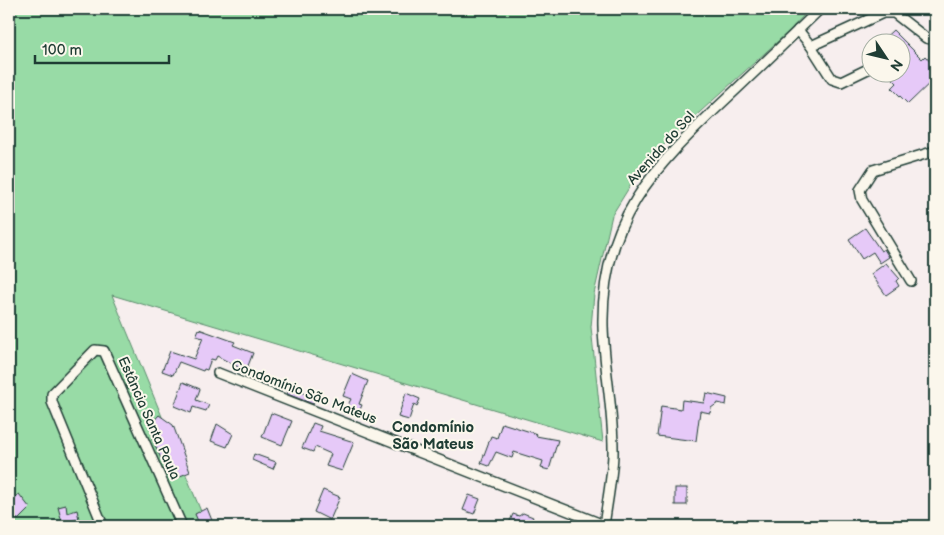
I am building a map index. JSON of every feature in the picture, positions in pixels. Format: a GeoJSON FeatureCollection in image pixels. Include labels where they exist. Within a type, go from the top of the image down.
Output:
{"type":"FeatureCollection","features":[{"type":"Feature","properties":{"kind":"street","name":"Avenida do Sol"},"geometry":{"type":"LineString","coordinates":[[604,525],[613,455],[603,326],[604,299],[615,243],[635,198],[654,172],[686,136],[820,9]]}},
{"type":"Feature","properties":{"kind":"street"},"geometry":{"type":"LineString","coordinates":[[811,46],[884,13],[894,13],[926,38],[935,40]]}},
{"type":"Feature","properties":{"kind":"street"},"geometry":{"type":"LineString","coordinates":[[798,30],[811,46],[832,79],[841,82],[862,72]]}},
{"type":"Feature","properties":{"kind":"street"},"geometry":{"type":"LineString","coordinates":[[911,281],[862,200],[860,190],[873,170],[935,151]]}},
{"type":"Feature","properties":{"kind":"street","name":"Estância Santa Paula"},"geometry":{"type":"LineString","coordinates":[[103,526],[52,402],[52,394],[95,350],[100,349],[104,351],[182,526]]}},
{"type":"Feature","properties":{"kind":"street","name":"Condomínio São Mateus"},"geometry":{"type":"LineString","coordinates":[[218,373],[604,525]]}},
{"type":"Feature","properties":{"kind":"green space"},"geometry":{"type":"Polygon","coordinates":[[[9,9],[810,9],[788,32],[645,162],[612,215],[594,294],[591,327],[603,442],[112,295],[207,526],[9,526],[9,9]]]}},
{"type":"Feature","properties":{"kind":"building"},"geometry":{"type":"Polygon","coordinates":[[[912,49],[922,59],[925,56],[935,67],[935,78],[908,104],[892,88],[897,83],[912,82],[912,49]]]}},
{"type":"Feature","properties":{"kind":"building"},"geometry":{"type":"Polygon","coordinates":[[[865,228],[881,251],[884,249],[889,257],[880,263],[873,252],[862,259],[849,239],[865,228]]]}},
{"type":"Feature","properties":{"kind":"building"},"geometry":{"type":"Polygon","coordinates":[[[886,263],[899,278],[896,281],[899,286],[886,295],[871,274],[886,263]]]}},
{"type":"Feature","properties":{"kind":"building"},"geometry":{"type":"Polygon","coordinates":[[[199,329],[235,342],[233,345],[253,353],[246,371],[217,356],[215,360],[211,359],[207,370],[204,369],[203,371],[179,362],[173,375],[162,371],[170,351],[194,359],[203,338],[196,336],[199,329]]]}},
{"type":"Feature","properties":{"kind":"building"},"geometry":{"type":"Polygon","coordinates":[[[352,374],[368,381],[359,404],[362,405],[359,412],[347,407],[351,399],[343,396],[352,374]]]}},
{"type":"Feature","properties":{"kind":"building"},"geometry":{"type":"Polygon","coordinates":[[[183,382],[200,389],[196,400],[209,405],[206,411],[193,407],[191,413],[174,406],[183,382]]]}},
{"type":"Feature","properties":{"kind":"building"},"geometry":{"type":"Polygon","coordinates":[[[290,388],[316,398],[313,404],[287,394],[290,388]]]}},
{"type":"Feature","properties":{"kind":"building"},"geometry":{"type":"Polygon","coordinates":[[[406,393],[420,399],[417,406],[414,404],[409,420],[398,417],[406,393]]]}},
{"type":"Feature","properties":{"kind":"building"},"geometry":{"type":"Polygon","coordinates":[[[706,393],[727,398],[726,405],[718,403],[711,408],[710,413],[700,411],[696,441],[657,436],[661,406],[681,409],[682,400],[704,403],[706,393]]]}},
{"type":"Feature","properties":{"kind":"building"},"geometry":{"type":"Polygon","coordinates":[[[271,413],[292,421],[282,445],[262,437],[271,413]]]}},
{"type":"Feature","properties":{"kind":"building"},"geometry":{"type":"Polygon","coordinates":[[[159,415],[173,425],[190,472],[175,478],[167,459],[162,461],[152,438],[160,434],[150,425],[159,415]]]}},
{"type":"Feature","properties":{"kind":"building"},"geometry":{"type":"Polygon","coordinates":[[[313,423],[321,426],[319,431],[354,442],[342,471],[326,466],[331,454],[315,447],[313,452],[302,448],[313,423]]]}},
{"type":"Feature","properties":{"kind":"building"},"geometry":{"type":"Polygon","coordinates":[[[502,423],[537,434],[536,436],[558,440],[549,470],[541,468],[543,461],[514,452],[512,458],[496,452],[489,466],[481,463],[491,436],[497,438],[502,423]]]}},
{"type":"Feature","properties":{"kind":"building"},"geometry":{"type":"Polygon","coordinates":[[[217,424],[233,434],[227,447],[211,441],[217,424]]]}},
{"type":"Feature","properties":{"kind":"building"},"geometry":{"type":"Polygon","coordinates":[[[254,454],[276,462],[273,469],[252,460],[254,454]]]}},
{"type":"Feature","properties":{"kind":"building"},"geometry":{"type":"Polygon","coordinates":[[[675,488],[687,488],[687,505],[675,505],[675,488]]]}},
{"type":"Feature","properties":{"kind":"building"},"geometry":{"type":"Polygon","coordinates":[[[323,490],[340,497],[330,520],[314,512],[323,490]]]}},
{"type":"Feature","properties":{"kind":"building"},"geometry":{"type":"Polygon","coordinates":[[[19,494],[30,508],[18,520],[9,510],[9,501],[19,494]]]}},
{"type":"Feature","properties":{"kind":"building"},"geometry":{"type":"Polygon","coordinates":[[[469,495],[480,499],[474,514],[463,510],[469,495]]]}},
{"type":"Feature","properties":{"kind":"building"},"geometry":{"type":"Polygon","coordinates":[[[66,505],[67,513],[77,510],[79,519],[70,521],[71,526],[63,526],[58,507],[66,505]]]}},
{"type":"Feature","properties":{"kind":"building"},"geometry":{"type":"Polygon","coordinates":[[[207,508],[213,523],[200,526],[195,514],[207,508]]]}},
{"type":"Feature","properties":{"kind":"building"},"geometry":{"type":"Polygon","coordinates":[[[523,513],[533,517],[529,526],[508,526],[513,514],[519,516],[523,513]]]}},
{"type":"Feature","properties":{"kind":"district","name":"Condomínio São Mateus"},"geometry":{"type":"Point","coordinates":[433,436]}}]}
